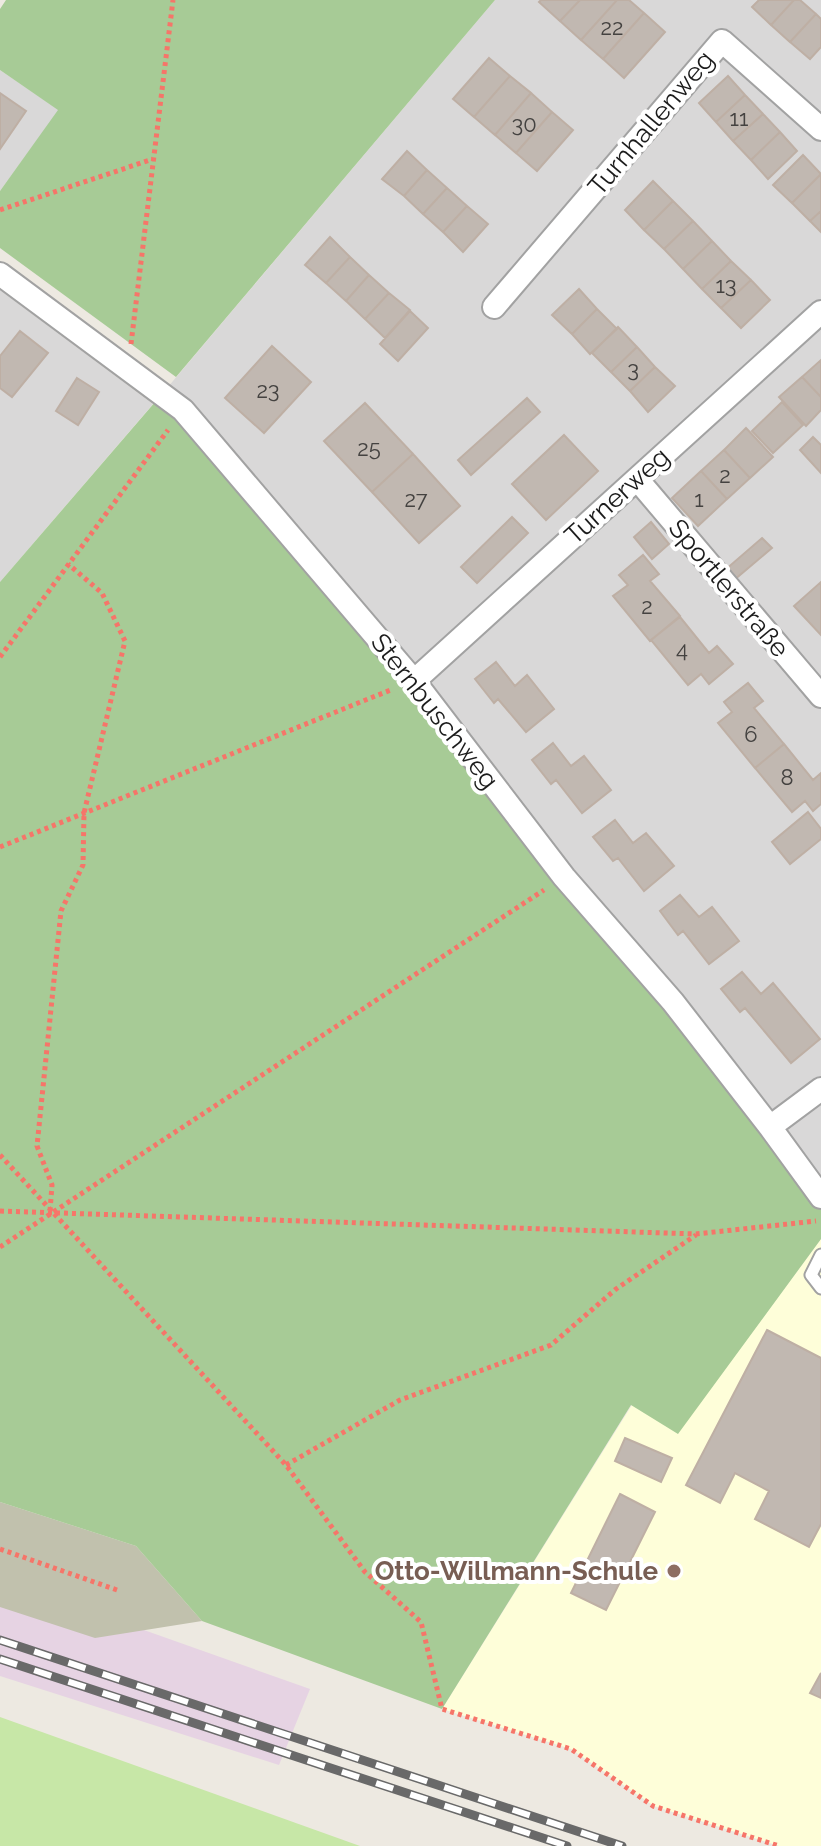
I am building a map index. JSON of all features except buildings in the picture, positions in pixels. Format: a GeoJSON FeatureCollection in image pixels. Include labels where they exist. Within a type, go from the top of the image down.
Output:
{"type":"FeatureCollection","features":[{"type":"Feature","properties":{"kind":"street","name":"Turnhallenweg"},"geometry":{"type":"LineString","coordinates":[[494,307],[722,41],[821,129]]}},
{"type":"Feature","properties":{"kind":"street","name":"Sternbuschweg"},"geometry":{"type":"LineString","coordinates":[[0,274],[183,410],[414,681],[564,877],[673,1002],[821,1197]]}},
{"type":"Feature","properties":{"kind":"street","name":"Turnerweg"},"geometry":{"type":"LineString","coordinates":[[414,681],[821,312]]}},
{"type":"Feature","properties":{"kind":"street","name":"Sportlerstraße"},"geometry":{"type":"LineString","coordinates":[[637,479],[821,696]]}},
{"type":"Feature","properties":{"kind":"street"},"geometry":{"type":"LineString","coordinates":[[770,1127],[821,1089]]}},
{"type":"Feature","properties":{"kind":"lane"},"geometry":{"type":"LineString","coordinates":[[821,1255],[811,1275],[821,1288]]}},
{"type":"Feature","properties":{"kind":"path"},"geometry":{"type":"LineString","coordinates":[[128,369],[173,0]]}},
{"type":"Feature","properties":{"kind":"path"},"geometry":{"type":"LineString","coordinates":[[0,210],[153,159]]}},
{"type":"Feature","properties":{"kind":"path"},"geometry":{"type":"LineString","coordinates":[[0,657],[183,410]]}},
{"type":"Feature","properties":{"kind":"path"},"geometry":{"type":"LineString","coordinates":[[50,1212],[52,1185],[37,1146],[61,911],[83,865],[84,813],[125,641],[102,593],[68,564]]}},
{"type":"Feature","properties":{"kind":"path"},"geometry":{"type":"LineString","coordinates":[[0,847],[414,681]]}},
{"type":"Feature","properties":{"kind":"path"},"geometry":{"type":"LineString","coordinates":[[0,1247],[564,877]]}},
{"type":"Feature","properties":{"kind":"path"},"geometry":{"type":"LineString","coordinates":[[0,1155],[286,1465],[365,1572],[421,1622],[442,1709],[571,1749],[653,1806],[779,1846]]}},
{"type":"Feature","properties":{"kind":"path"},"geometry":{"type":"LineString","coordinates":[[0,1211],[696,1234],[821,1220]]}},
{"type":"Feature","properties":{"kind":"path"},"geometry":{"type":"LineString","coordinates":[[286,1465],[400,1400],[551,1345],[616,1289],[696,1234]]}},
{"type":"Feature","properties":{"kind":"path"},"geometry":{"type":"LineString","coordinates":[[0,1549],[117,1590]]}},
{"type":"Feature","properties":{"kind":"shaded area"},"geometry":{"type":"Polygon","coordinates":[[[495,0],[821,0],[821,1197],[162,394],[495,0]]]}},
{"type":"Feature","properties":{"kind":"shaded area"},"geometry":{"type":"Polygon","coordinates":[[[0,70],[59,110],[0,191],[0,70]]]}},
{"type":"Feature","properties":{"kind":"shaded area"},"geometry":{"type":"Polygon","coordinates":[[[0,290],[153,404],[0,582],[0,290]]]}},
{"type":"Feature","properties":{"kind":"shaded area","name":"Otto-Willmann-Schule"},"geometry":{"type":"Polygon","coordinates":[[[821,1239],[821,1846],[779,1846],[654,1806],[571,1749],[442,1709],[632,1405],[678,1433],[821,1239]]]}},
{"type":"Feature","properties":{"kind":"shaded area"},"geometry":{"type":"Polygon","coordinates":[[[0,1502],[136,1546],[202,1621],[95,1638],[0,1607],[0,1502]]]}},
{"type":"Feature","properties":{"kind":"shaded area"},"geometry":{"type":"Polygon","coordinates":[[[0,1579],[310,1689],[279,1765],[0,1676],[0,1579]]]}},
{"type":"Feature","properties":{"kind":"green space"},"geometry":{"type":"Polygon","coordinates":[[[6,0],[495,0],[176,377],[0,248],[0,191],[58,110],[0,70],[0,9],[6,0]]]}},
{"type":"Feature","properties":{"kind":"green space"},"geometry":{"type":"Polygon","coordinates":[[[162,394],[183,410],[821,1198],[821,1239],[678,1434],[631,1405],[442,1709],[202,1621],[136,1546],[0,1502],[0,582],[162,394]]]}},
{"type":"Feature","properties":{"kind":"green space"},"geometry":{"type":"Polygon","coordinates":[[[0,1717],[360,1846],[0,1846],[0,1717]]]}},
{"type":"Feature","properties":{"kind":"railway"},"geometry":{"type":"LineString","coordinates":[[0,1640],[622,1846]]}},
{"type":"Feature","properties":{"kind":"railway"},"geometry":{"type":"LineString","coordinates":[[0,1659],[567,1846]]}},
{"type":"Feature","properties":{"kind":"place","name":"Otto-Willmann-Schule"},"geometry":{"type":"Point","coordinates":[674,1571]}}]}
